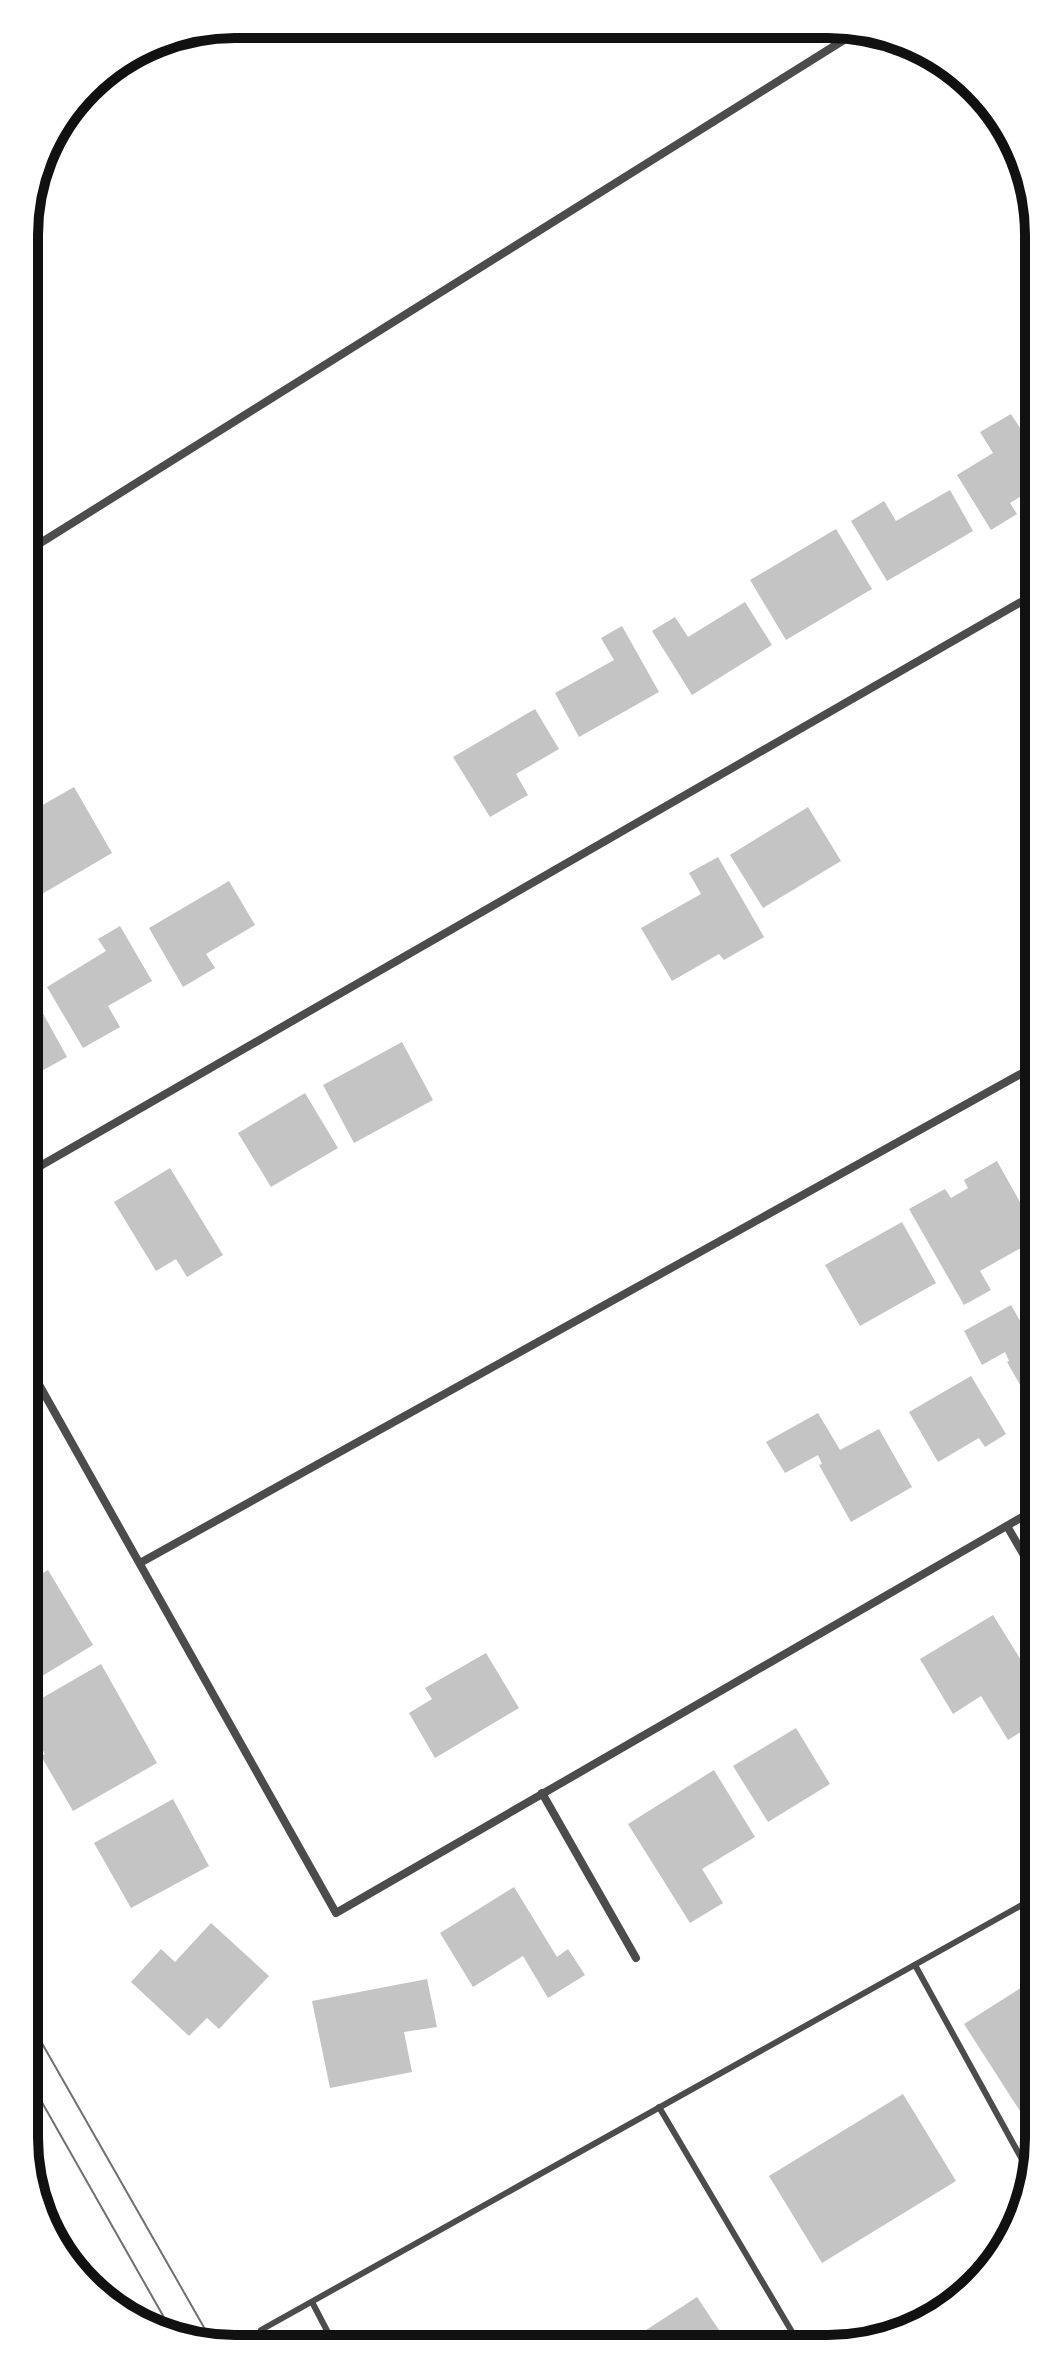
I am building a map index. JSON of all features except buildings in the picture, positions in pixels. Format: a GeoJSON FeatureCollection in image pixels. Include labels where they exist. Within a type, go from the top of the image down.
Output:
{"type":"FeatureCollection","features":[{"type":"Feature","properties":{"kind":"street"},"geometry":{"type":"LineString","coordinates":[[38,544],[845,39]]}},
{"type":"Feature","properties":{"kind":"street"},"geometry":{"type":"LineString","coordinates":[[38,1167],[1025,600]]}},
{"type":"Feature","properties":{"kind":"street"},"geometry":{"type":"LineString","coordinates":[[140,1563],[1025,1072]]}},
{"type":"Feature","properties":{"kind":"street"},"geometry":{"type":"LineString","coordinates":[[38,1383],[336,1913],[1025,1515]]}},
{"type":"Feature","properties":{"kind":"street"},"geometry":{"type":"LineString","coordinates":[[1007,1526],[1025,1557]]}},
{"type":"Feature","properties":{"kind":"street"},"geometry":{"type":"LineString","coordinates":[[542,1793],[636,1958]]}},
{"type":"Feature","properties":{"kind":"lane"},"geometry":{"type":"LineString","coordinates":[[261,2330],[1025,1903]]}},
{"type":"Feature","properties":{"kind":"lane"},"geometry":{"type":"LineString","coordinates":[[915,1965],[1023,2162]]}},
{"type":"Feature","properties":{"kind":"lane"},"geometry":{"type":"LineString","coordinates":[[659,2107],[794,2335]]}},
{"type":"Feature","properties":{"kind":"lane"},"geometry":{"type":"LineString","coordinates":[[312,2302],[329,2335]]}},
{"type":"Feature","properties":{"kind":"tram line"},"geometry":{"type":"LineString","coordinates":[[38,2036],[207,2333]]}},
{"type":"Feature","properties":{"kind":"tram line"},"geometry":{"type":"LineString","coordinates":[[38,2095],[167,2323]]}}]}
